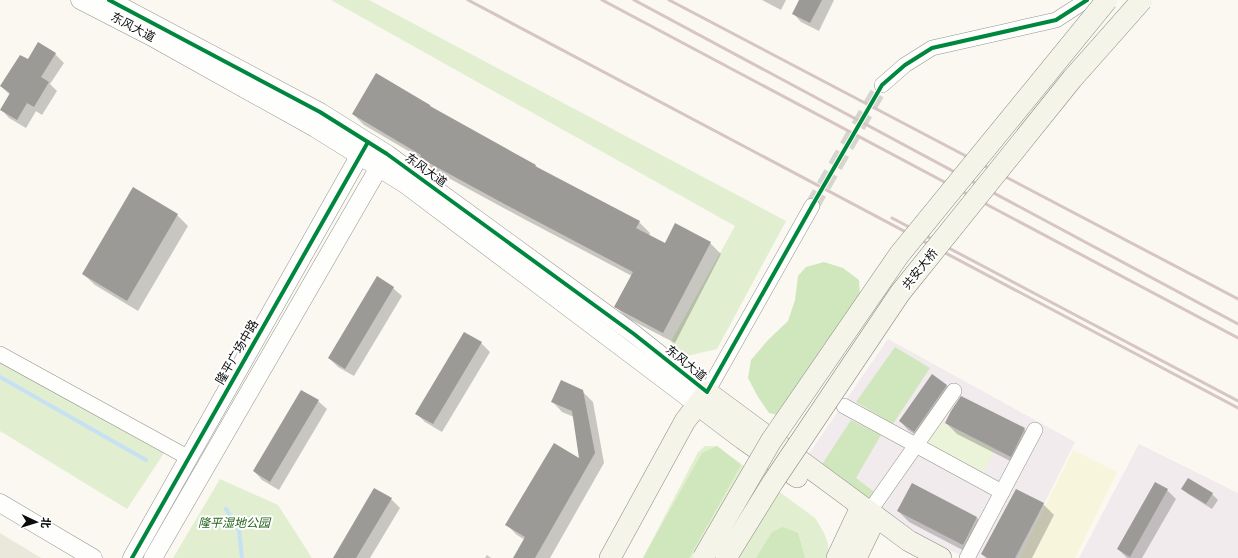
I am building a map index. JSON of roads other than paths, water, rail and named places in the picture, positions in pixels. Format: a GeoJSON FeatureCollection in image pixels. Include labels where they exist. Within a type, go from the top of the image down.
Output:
{"type":"FeatureCollection","features":[{"type":"Feature","properties":{"kind":"main road","name":"共安大桥"},"geometry":{"type":"LineString","coordinates":[[703,558],[771,441],[899,255],[1107,0]]}},
{"type":"Feature","properties":{"kind":"main road","name":"共安大桥"},"geometry":{"type":"LineString","coordinates":[[726,558],[773,482],[900,293],[1072,79],[1142,0]]}},
{"type":"Feature","properties":{"kind":"main road"},"geometry":{"type":"LineString","coordinates":[[702,402],[866,517],[941,558]]}},
{"type":"Feature","properties":{"kind":"main road"},"geometry":{"type":"LineString","coordinates":[[610,558],[685,421],[702,402]]}},
{"type":"Feature","properties":{"kind":"main road"},"geometry":{"type":"LineString","coordinates":[[624,558],[695,429],[702,402]]}},
{"type":"Feature","properties":{"kind":"main road"},"geometry":{"type":"LineString","coordinates":[[837,558],[866,517]]}},
{"type":"Feature","properties":{"kind":"main road"},"geometry":{"type":"LineString","coordinates":[[856,558],[866,517]]}},
{"type":"Feature","properties":{"kind":"main road"},"geometry":{"type":"LineString","coordinates":[[866,517],[906,553],[915,558]]}},
{"type":"Feature","properties":{"kind":"street","name":"东风大道"},"geometry":{"type":"LineString","coordinates":[[80,0],[150,36],[315,128],[364,149],[383,160],[634,334],[702,402]]}},
{"type":"Feature","properties":{"kind":"street","name":"东风大道"},"geometry":{"type":"LineString","coordinates":[[109,0],[320,112],[364,149]]}},
{"type":"Feature","properties":{"kind":"street"},"geometry":{"type":"LineString","coordinates":[[882,85],[906,65],[932,48],[1056,20],[1087,0]]}},
{"type":"Feature","properties":{"kind":"street","name":"隆平广场中路"},"geometry":{"type":"LineString","coordinates":[[132,558],[364,149]]}},
{"type":"Feature","properties":{"kind":"street"},"geometry":{"type":"LineString","coordinates":[[153,558],[383,160]]}},
{"type":"Feature","properties":{"kind":"street"},"geometry":{"type":"LineString","coordinates":[[702,402],[812,206]]}},
{"type":"Feature","properties":{"kind":"street"},"geometry":{"type":"LineString","coordinates":[[0,354],[189,458]]}},
{"type":"Feature","properties":{"kind":"street"},"geometry":{"type":"LineString","coordinates":[[866,517],[954,391]]}},
{"type":"Feature","properties":{"kind":"street"},"geometry":{"type":"LineString","coordinates":[[844,406],[1002,492]]}},
{"type":"Feature","properties":{"kind":"street"},"geometry":{"type":"LineString","coordinates":[[966,558],[1034,430]]}},
{"type":"Feature","properties":{"kind":"street"},"geometry":{"type":"LineString","coordinates":[[0,503],[93,558]]}},
{"type":"Feature","properties":{"kind":"waterway"},"geometry":{"type":"LineString","coordinates":[[0,377],[146,460]]}},
{"type":"Feature","properties":{"kind":"waterway"},"geometry":{"type":"LineString","coordinates":[[226,509],[239,530],[242,558]]}},
{"type":"Feature","properties":{"kind":"tunnel"},"geometry":{"type":"LineString","coordinates":[[812,206],[882,85]]}},
{"type":"Feature","properties":{"kind":"railway"},"geometry":{"type":"LineString","coordinates":[[468,0],[1238,408]]}},
{"type":"Feature","properties":{"kind":"railway"},"geometry":{"type":"LineString","coordinates":[[602,0],[1238,338]]}},
{"type":"Feature","properties":{"kind":"railway"},"geometry":{"type":"LineString","coordinates":[[634,0],[1238,324]]}},
{"type":"Feature","properties":{"kind":"railway"},"geometry":{"type":"LineString","coordinates":[[669,0],[1238,299]]}},
{"type":"Feature","properties":{"kind":"railway"},"geometry":{"type":"LineString","coordinates":[[892,218],[1238,401]]}},
{"type":"Feature","properties":{"kind":"park label","name":"隆平湿地公园"},"geometry":{"type":"Point","coordinates":[234,523]}}]}
